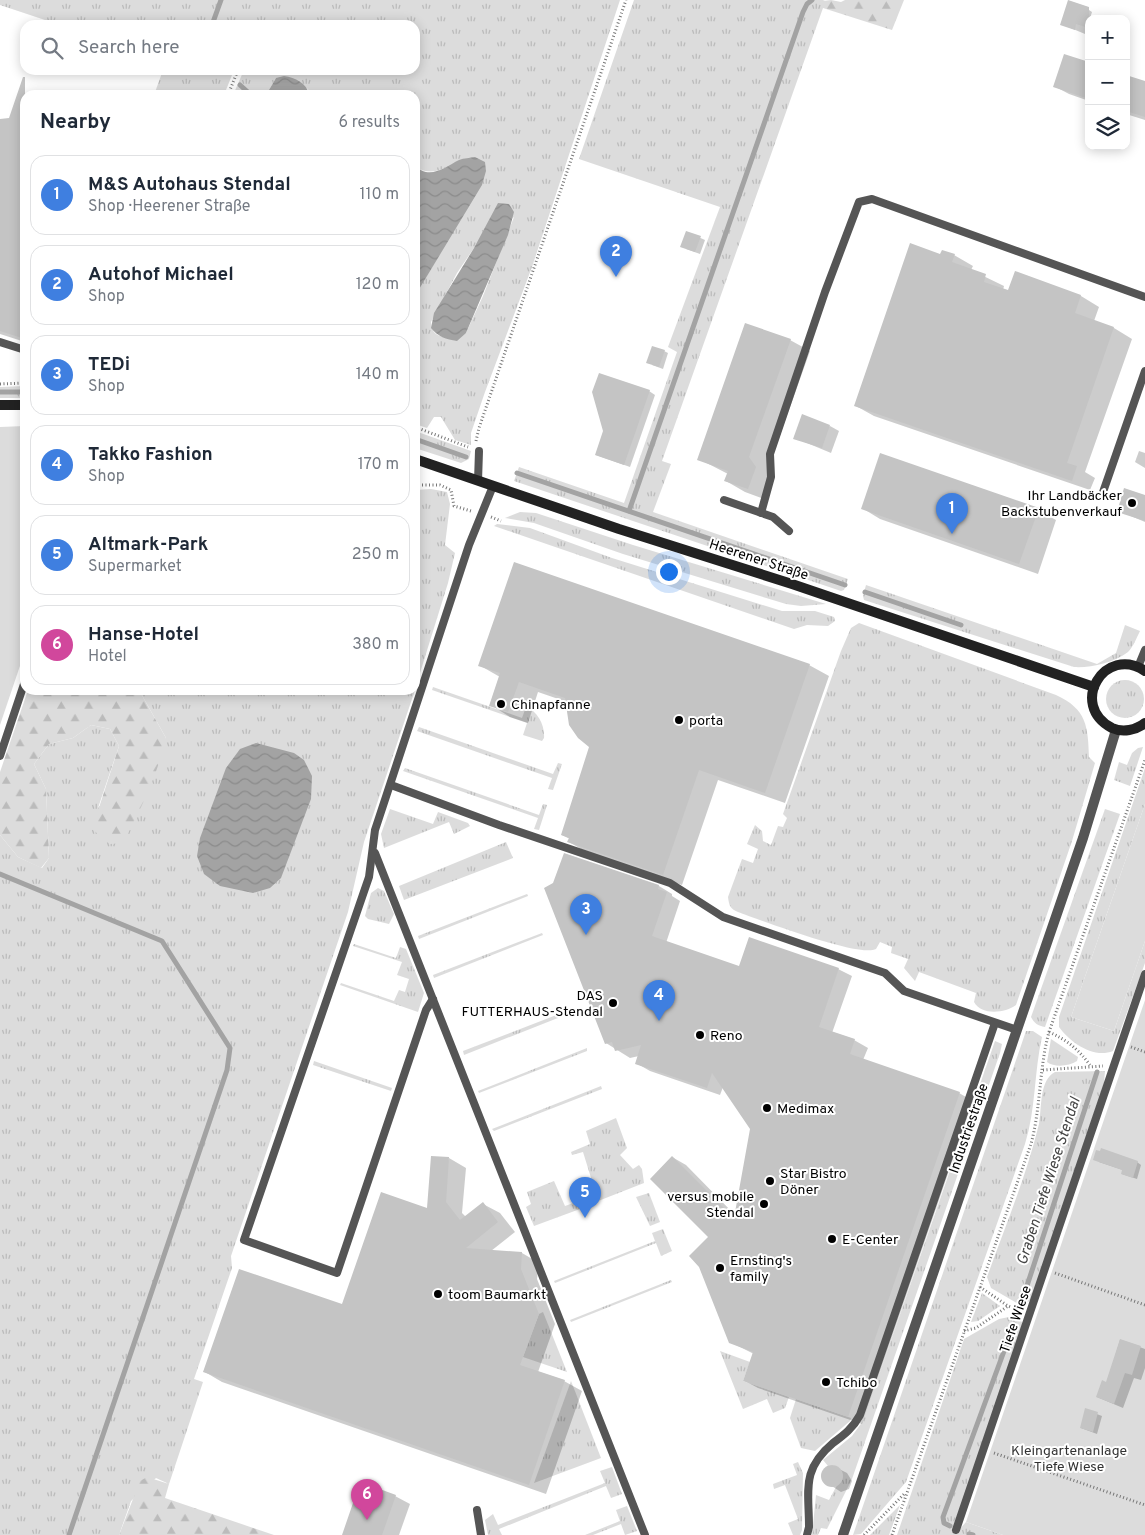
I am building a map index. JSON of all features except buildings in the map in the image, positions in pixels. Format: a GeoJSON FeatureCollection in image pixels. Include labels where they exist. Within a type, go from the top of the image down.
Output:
{"type":"FeatureCollection","features":[{"type":"Feature","properties":{"kind":"main road"},"geometry":{"type":"LineString","coordinates":[[0,405],[20,405]]}},
{"type":"Feature","properties":{"kind":"main road","name":"Heerener Straße"},"geometry":{"type":"LineString","coordinates":[[420,461],[802,587],[1094,687]]}},
{"type":"Feature","properties":{"kind":"main road"},"geometry":{"type":"LineString","coordinates":[[1142,669],[1126,664],[1115,666],[1098,677],[1092,697],[1098,716],[1105,724],[1116,730],[1134,729],[1145,723]]}},
{"type":"Feature","properties":{"kind":"street","name":"Industriestraße"},"geometry":{"type":"LineString","coordinates":[[843,1535],[1083,838],[1116,730]]}},
{"type":"Feature","properties":{"kind":"lane"},"geometry":{"type":"LineString","coordinates":[[761,513],[771,477],[770,454],[825,292],[859,202],[872,199],[1145,297]]}},
{"type":"Feature","properties":{"kind":"lane"},"geometry":{"type":"LineString","coordinates":[[0,342],[20,348]]}},
{"type":"Feature","properties":{"kind":"lane"},"geometry":{"type":"LineString","coordinates":[[1102,495],[1145,372]]}},
{"type":"Feature","properties":{"kind":"lane"},"geometry":{"type":"LineString","coordinates":[[478,481],[479,451]]}},
{"type":"Feature","properties":{"kind":"lane"},"geometry":{"type":"LineString","coordinates":[[433,999],[426,1010],[337,1273],[244,1240],[354,923],[369,877],[376,830],[469,545],[493,486]]}},
{"type":"Feature","properties":{"kind":"lane"},"geometry":{"type":"LineString","coordinates":[[724,500],[773,517],[788,530]]}},
{"type":"Feature","properties":{"kind":"lane"},"geometry":{"type":"LineString","coordinates":[[1142,669],[1145,650]]}},
{"type":"Feature","properties":{"kind":"lane"},"geometry":{"type":"LineString","coordinates":[[0,756],[20,695]]}},
{"type":"Feature","properties":{"kind":"lane"},"geometry":{"type":"LineString","coordinates":[[391,785],[499,825],[670,883],[723,916],[885,973],[904,991],[1017,1030]]}},
{"type":"Feature","properties":{"kind":"lane"},"geometry":{"type":"LineString","coordinates":[[374,851],[646,1535]]}},
{"type":"Feature","properties":{"kind":"lane","name":"Tiefe Wiese"},"geometry":{"type":"LineString","coordinates":[[956,1530],[1145,974]]}},
{"type":"Feature","properties":{"kind":"lane"},"geometry":{"type":"LineString","coordinates":[[807,1535],[810,1528],[810,1472],[820,1455],[848,1432],[860,1416],[995,1023]]}},
{"type":"Feature","properties":{"kind":"lane"},"geometry":{"type":"LineString","coordinates":[[477,1510],[481,1535]]}},
{"type":"Feature","properties":{"kind":"path"},"geometry":{"type":"LineString","coordinates":[[479,451],[476,439],[479,428],[626,0]]}},
{"type":"Feature","properties":{"kind":"path"},"geometry":{"type":"LineString","coordinates":[[230,90],[236,75]]}},
{"type":"Feature","properties":{"kind":"path"},"geometry":{"type":"LineString","coordinates":[[0,384],[20,383]]}},
{"type":"Feature","properties":{"kind":"path"},"geometry":{"type":"LineString","coordinates":[[420,429],[479,451]]}},
{"type":"Feature","properties":{"kind":"path"},"geometry":{"type":"LineString","coordinates":[[420,485],[440,485],[451,490],[454,506],[501,521]]}},
{"type":"Feature","properties":{"kind":"path"},"geometry":{"type":"LineString","coordinates":[[892,1535],[1030,1144],[1037,1121],[1043,1070],[1043,1051],[1145,760]]}},
{"type":"Feature","properties":{"kind":"path"},"geometry":{"type":"LineString","coordinates":[[1049,1032],[1067,1040],[1079,1050],[1090,1065]]}},
{"type":"Feature","properties":{"kind":"path"},"geometry":{"type":"LineString","coordinates":[[1043,1070],[1090,1065],[1114,1066]]}},
{"type":"Feature","properties":{"kind":"path"},"geometry":{"type":"LineString","coordinates":[[1045,1270],[1145,1304]]}},
{"type":"Feature","properties":{"kind":"path"},"geometry":{"type":"LineString","coordinates":[[980,1286],[1008,1306],[1030,1314]]}},
{"type":"Feature","properties":{"kind":"path"},"geometry":{"type":"LineString","coordinates":[[963,1331],[976,1328],[1008,1306]]}},
{"type":"Feature","properties":{"kind":"path"},"geometry":{"type":"LineString","coordinates":[[984,1450],[1145,1505]]}},
{"type":"Feature","properties":{"kind":"path"},"geometry":{"type":"LineString","coordinates":[[864,1535],[908,1490]]}},
{"type":"Feature","properties":{"kind":"green space"},"geometry":{"type":"Polygon","coordinates":[[[0,0],[620,0],[532,267],[471,433],[471,445],[455,440],[441,417],[434,417],[427,428],[420,426],[420,288],[445,245],[460,160],[444,169],[428,171],[420,169],[420,90],[308,90],[276,78],[269,90],[235,90],[242,75],[420,75],[420,20],[45,20],[0,5],[0,0]],[[514,217],[474,248],[457,273],[431,322],[432,329],[439,336],[455,336],[466,333],[483,296],[514,217]]]}},
{"type":"Feature","properties":{"kind":"green space"},"geometry":{"type":"Polygon","coordinates":[[[634,0],[825,0],[823,1],[823,8],[662,461],[671,464],[653,512],[848,579],[844,590],[841,591],[514,481],[519,467],[624,503],[677,352],[668,347],[720,207],[579,159],[634,0]]]}},
{"type":"Feature","properties":{"kind":"green space"},"geometry":{"type":"Polygon","coordinates":[[[845,0],[904,0],[892,30],[823,8],[823,1],[841,2],[845,0]]]}},
{"type":"Feature","properties":{"kind":"green space"},"geometry":{"type":"Polygon","coordinates":[[[161,75],[232,75],[226,90],[156,90],[161,75]]]}},
{"type":"Feature","properties":{"kind":"green space"},"geometry":{"type":"Polygon","coordinates":[[[20,386],[20,398],[0,398],[0,387],[20,386]]]}},
{"type":"Feature","properties":{"kind":"green space"},"geometry":{"type":"Polygon","coordinates":[[[20,426],[20,666],[0,725],[0,427],[20,426]]]}},
{"type":"Feature","properties":{"kind":"green space"},"geometry":{"type":"Polygon","coordinates":[[[420,433],[471,451],[469,459],[461,463],[420,450],[420,433]]]}},
{"type":"Feature","properties":{"kind":"green space"},"geometry":{"type":"Polygon","coordinates":[[[431,489],[447,492],[450,504],[445,545],[455,553],[448,583],[420,673],[420,490],[431,489]]]}},
{"type":"Feature","properties":{"kind":"green space"},"geometry":{"type":"Polygon","coordinates":[[[520,512],[536,513],[826,604],[801,606],[786,604],[623,554],[534,523],[505,518],[520,512]]]}},
{"type":"Feature","properties":{"kind":"green space"},"geometry":{"type":"Polygon","coordinates":[[[497,524],[530,528],[612,558],[782,611],[815,611],[834,617],[835,621],[828,626],[807,625],[794,629],[494,526],[497,524]]]}},
{"type":"Feature","properties":{"kind":"green space"},"geometry":{"type":"Polygon","coordinates":[[[866,585],[1097,664],[1116,653],[1125,625],[1140,631],[1130,650],[1122,656],[1102,664],[1074,667],[864,600],[863,596],[866,585]]]}},
{"type":"Feature","properties":{"kind":"green space"},"geometry":{"type":"Polygon","coordinates":[[[859,623],[1056,695],[1074,706],[1084,720],[1088,737],[1089,757],[1095,763],[1072,841],[1016,1005],[1006,1010],[994,1012],[982,1009],[974,1002],[976,993],[919,972],[915,981],[904,968],[908,959],[891,953],[892,947],[880,942],[876,949],[866,950],[831,943],[787,930],[738,912],[733,910],[729,904],[728,897],[742,859],[753,863],[758,849],[747,844],[755,825],[762,831],[763,841],[771,845],[778,826],[783,827],[787,818],[783,814],[841,651],[851,628],[859,623]]]}},
{"type":"Feature","properties":{"kind":"green space"},"geometry":{"type":"Polygon","coordinates":[[[1125,680],[1138,686],[1144,699],[1138,712],[1125,718],[1112,712],[1106,699],[1112,686],[1125,680]]]}},
{"type":"Feature","properties":{"kind":"green space"},"geometry":{"type":"Polygon","coordinates":[[[433,687],[522,718],[526,707],[540,719],[544,738],[542,741],[523,735],[527,723],[432,690],[433,687]]]}},
{"type":"Feature","properties":{"kind":"green space"},"geometry":{"type":"Polygon","coordinates":[[[26,695],[142,695],[166,738],[148,792],[123,843],[110,844],[92,829],[119,746],[110,729],[91,725],[73,738],[49,744],[34,764],[46,789],[49,858],[41,868],[18,857],[0,835],[0,772],[26,695]]]}},
{"type":"Feature","properties":{"kind":"green space"},"geometry":{"type":"Polygon","coordinates":[[[142,695],[413,695],[364,842],[348,912],[231,1256],[232,1268],[194,1379],[203,1382],[169,1484],[156,1478],[131,1501],[119,1535],[0,1535],[0,835],[18,857],[42,868],[49,858],[46,789],[34,764],[49,744],[73,738],[91,725],[110,729],[119,746],[98,808],[166,738],[142,695]]]}},
{"type":"Feature","properties":{"kind":"green space"},"geometry":{"type":"Polygon","coordinates":[[[419,727],[553,774],[558,763],[562,764],[553,790],[548,789],[552,778],[417,731],[419,727]]]}},
{"type":"Feature","properties":{"kind":"green space"},"geometry":{"type":"Polygon","coordinates":[[[1143,747],[1130,786],[1114,780],[1119,762],[1127,765],[1132,753],[1138,748],[1143,747]]]}},
{"type":"Feature","properties":{"kind":"green space"},"geometry":{"type":"Polygon","coordinates":[[[405,768],[539,815],[543,804],[547,805],[539,830],[534,829],[538,818],[403,771],[405,768]]]}},
{"type":"Feature","properties":{"kind":"green space"},"geometry":{"type":"Polygon","coordinates":[[[1145,768],[1145,804],[1071,1017],[1114,1031],[1145,941],[1145,963],[1113,1051],[1098,1053],[1083,1048],[1069,1038],[1059,1027],[1059,1017],[1145,768]]]}},
{"type":"Feature","properties":{"kind":"green space"},"geometry":{"type":"Polygon","coordinates":[[[1145,804],[1145,941],[1114,1031],[1071,1017],[1145,804]]]}},
{"type":"Feature","properties":{"kind":"green space"},"geometry":{"type":"Polygon","coordinates":[[[390,809],[433,824],[438,812],[468,823],[470,826],[454,834],[449,822],[384,848],[381,834],[390,809]]]}},
{"type":"Feature","properties":{"kind":"green space"},"geometry":{"type":"Polygon","coordinates":[[[1105,809],[1120,814],[1045,1027],[1043,1027],[1036,1024],[1031,1017],[1105,809]]]}},
{"type":"Feature","properties":{"kind":"green space"},"geometry":{"type":"Polygon","coordinates":[[[506,842],[513,858],[404,900],[399,886],[506,842]]]}},
{"type":"Feature","properties":{"kind":"green space"},"geometry":{"type":"Polygon","coordinates":[[[378,888],[384,891],[394,914],[389,924],[368,919],[365,916],[371,893],[378,888]]]}},
{"type":"Feature","properties":{"kind":"green space"},"geometry":{"type":"Polygon","coordinates":[[[527,894],[528,896],[419,939],[418,936],[527,894]]]}},
{"type":"Feature","properties":{"kind":"green space"},"geometry":{"type":"Polygon","coordinates":[[[542,933],[543,935],[434,978],[433,975],[542,933]]]}},
{"type":"Feature","properties":{"kind":"green space"},"geometry":{"type":"Polygon","coordinates":[[[354,944],[396,958],[400,947],[406,949],[424,993],[418,1012],[340,985],[341,983],[394,1001],[399,990],[405,992],[409,979],[397,975],[402,962],[353,946],[354,944]]]}},
{"type":"Feature","properties":{"kind":"green space","name":"Kleingartenanlage Tiefe Wiese"},"geometry":{"type":"Polygon","coordinates":[[[1145,1000],[1145,1535],[1003,1535],[966,1522],[1145,1000]]]}},
{"type":"Feature","properties":{"kind":"green space"},"geometry":{"type":"Polygon","coordinates":[[[572,1009],[573,1012],[464,1055],[463,1051],[572,1009]]]}},
{"type":"Feature","properties":{"kind":"green space"},"geometry":{"type":"Polygon","coordinates":[[[1026,1031],[1033,1031],[1042,1037],[1029,1131],[1025,1144],[906,1482],[861,1534],[853,1535],[1026,1031]]]}},
{"type":"Feature","properties":{"kind":"green space"},"geometry":{"type":"Polygon","coordinates":[[[1051,1039],[1078,1057],[1077,1061],[1062,1066],[1047,1062],[1051,1039]]]}},
{"type":"Feature","properties":{"kind":"green space"},"geometry":{"type":"Polygon","coordinates":[[[995,1041],[1002,1044],[1000,1053],[852,1479],[827,1529],[821,1528],[818,1535],[812,1535],[816,1495],[829,1500],[842,1480],[841,1470],[833,1465],[828,1466],[823,1460],[852,1436],[863,1421],[995,1041]]]}},
{"type":"Feature","properties":{"kind":"green space"},"geometry":{"type":"Polygon","coordinates":[[[587,1048],[587,1051],[479,1093],[478,1091],[587,1048]]]}},
{"type":"Feature","properties":{"kind":"green space"},"geometry":{"type":"Polygon","coordinates":[[[314,1061],[392,1088],[391,1091],[313,1065],[314,1061]]]}},
{"type":"Feature","properties":{"kind":"green space"},"geometry":{"type":"Polygon","coordinates":[[[1105,1071],[1104,1083],[1032,1298],[1025,1305],[1020,1305],[991,1288],[987,1277],[1034,1144],[1046,1081],[1055,1072],[1105,1071]]]}},
{"type":"Feature","properties":{"kind":"green space"},"geometry":{"type":"Polygon","coordinates":[[[601,1086],[602,1089],[494,1131],[492,1129],[601,1086]]]}},
{"type":"Feature","properties":{"kind":"green space"},"geometry":{"type":"Polygon","coordinates":[[[616,1118],[627,1148],[620,1155],[633,1169],[639,1165],[642,1169],[644,1183],[588,1205],[585,1199],[596,1194],[583,1152],[572,1155],[571,1152],[590,1144],[586,1131],[616,1118]]]}},
{"type":"Feature","properties":{"kind":"green space"},"geometry":{"type":"Polygon","coordinates":[[[554,1181],[565,1206],[576,1202],[580,1209],[534,1226],[526,1207],[531,1204],[527,1192],[554,1181]]]}},
{"type":"Feature","properties":{"kind":"green space"},"geometry":{"type":"Polygon","coordinates":[[[649,1193],[660,1222],[650,1226],[636,1197],[649,1193]]]}},
{"type":"Feature","properties":{"kind":"green space"},"geometry":{"type":"Polygon","coordinates":[[[663,1229],[672,1251],[661,1256],[656,1243],[555,1283],[554,1281],[655,1241],[652,1233],[663,1229]]]}},
{"type":"Feature","properties":{"kind":"green space"},"geometry":{"type":"Polygon","coordinates":[[[671,1280],[672,1282],[571,1322],[570,1320],[671,1280]]]}},
{"type":"Feature","properties":{"kind":"green space"},"geometry":{"type":"Polygon","coordinates":[[[982,1293],[1000,1306],[978,1321],[971,1322],[982,1293]]]}},
{"type":"Feature","properties":{"kind":"green space"},"geometry":{"type":"Polygon","coordinates":[[[543,1312],[567,1372],[523,1357],[539,1314],[543,1312]]]}},
{"type":"Feature","properties":{"kind":"green space"},"geometry":{"type":"Polygon","coordinates":[[[1014,1316],[1022,1322],[1022,1330],[958,1531],[966,1522],[1003,1535],[897,1535],[964,1339],[999,1319],[1014,1316]]]}},
{"type":"Feature","properties":{"kind":"green space"},"geometry":{"type":"Polygon","coordinates":[[[720,1351],[750,1362],[743,1381],[789,1397],[785,1408],[773,1413],[767,1399],[743,1409],[720,1351]]]}},
{"type":"Feature","properties":{"kind":"green space"},"geometry":{"type":"Polygon","coordinates":[[[571,1381],[601,1458],[534,1483],[571,1381]]]}},
{"type":"Feature","properties":{"kind":"green space"},"geometry":{"type":"Polygon","coordinates":[[[796,1399],[851,1418],[850,1421],[815,1451],[801,1448],[790,1418],[796,1399]]]}},
{"type":"Feature","properties":{"kind":"green space"},"geometry":{"type":"Polygon","coordinates":[[[798,1462],[803,1473],[802,1530],[800,1535],[793,1535],[788,1523],[798,1519],[785,1485],[774,1489],[773,1484],[797,1475],[793,1464],[798,1462]]]}},
{"type":"Feature","properties":{"kind":"green space"},"geometry":{"type":"Polygon","coordinates":[[[612,1467],[622,1494],[611,1498],[606,1486],[499,1529],[502,1535],[488,1535],[485,1520],[493,1514],[498,1525],[605,1483],[600,1471],[612,1467]]]}},
{"type":"Feature","properties":{"kind":"green space"},"geometry":{"type":"Polygon","coordinates":[[[147,1477],[169,1484],[165,1498],[274,1535],[119,1535],[140,1481],[147,1477]]]}},
{"type":"Feature","properties":{"kind":"green space"},"geometry":{"type":"Polygon","coordinates":[[[900,1505],[889,1535],[870,1535],[900,1505]]]}},
{"type":"Feature","properties":{"kind":"green space"},"geometry":{"type":"Polygon","coordinates":[[[627,1506],[637,1531],[625,1535],[621,1524],[593,1535],[585,1535],[620,1521],[616,1510],[627,1506]]]}},
{"type":"Feature","properties":{"kind":"water"},"geometry":{"type":"Polygon","coordinates":[[[284,76],[300,81],[308,90],[269,90],[276,78],[284,76]]]}},
{"type":"Feature","properties":{"kind":"water"},"geometry":{"type":"Polygon","coordinates":[[[475,157],[485,162],[486,171],[482,185],[420,288],[420,170],[426,172],[437,171],[465,158],[475,157]]]}},
{"type":"Feature","properties":{"kind":"water"},"geometry":{"type":"Polygon","coordinates":[[[498,203],[509,204],[514,212],[508,235],[466,333],[457,341],[442,337],[431,328],[434,313],[474,248],[498,203]]]}},
{"type":"Feature","properties":{"kind":"water"},"geometry":{"type":"Polygon","coordinates":[[[256,743],[294,753],[304,760],[312,776],[311,799],[281,878],[270,888],[253,893],[220,886],[204,874],[197,856],[200,838],[226,768],[240,749],[256,743]]]}},
{"type":"Feature","properties":{"kind":"waterway"},"geometry":{"type":"LineString","coordinates":[[214,20],[221,0]]}},
{"type":"Feature","properties":{"kind":"waterway"},"geometry":{"type":"LineString","coordinates":[[629,511],[803,12],[807,4],[812,0]]}},
{"type":"Feature","properties":{"kind":"waterway"},"geometry":{"type":"LineString","coordinates":[[240,85],[246,90]]}},
{"type":"Feature","properties":{"kind":"waterway"},"geometry":{"type":"LineString","coordinates":[[0,392],[20,392]]}},
{"type":"Feature","properties":{"kind":"waterway"},"geometry":{"type":"LineString","coordinates":[[420,441],[466,457]]}},
{"type":"Feature","properties":{"kind":"waterway"},"geometry":{"type":"LineString","coordinates":[[517,473],[845,585]]}},
{"type":"Feature","properties":{"kind":"waterway"},"geometry":{"type":"LineString","coordinates":[[865,592],[961,625]]}},
{"type":"Feature","properties":{"kind":"waterway"},"geometry":{"type":"LineString","coordinates":[[0,874],[162,941],[230,1048],[227,1070],[69,1535]]}},
{"type":"Feature","properties":{"kind":"waterway","name":"Graben Tiefe Wiese Stendal"},"geometry":{"type":"LineString","coordinates":[[1023,1298],[1097,1072]]}},
{"type":"Feature","properties":{"kind":"waterway","name":"Graben Tiefe Wiese Stendal"},"geometry":{"type":"LineString","coordinates":[[950,1526],[944,1523],[943,1517],[1014,1324]]}},
{"type":"Feature","properties":{"kind":"waterway","name":"Graben Tiefe Wiese Stendal"},"geometry":{"type":"LineString","coordinates":[[969,1534],[973,1535]]}},
{"type":"Feature","properties":{"kind":"place","name":"Autohof Michael"},"geometry":{"type":"Point","coordinates":[616,277]}},
{"type":"Feature","properties":{"kind":"place","name":"Ihr Landbäcker Backstubenverkauf"},"geometry":{"type":"Point","coordinates":[1132,503]}},
{"type":"Feature","properties":{"kind":"place","name":"M&S Autohaus Stendal"},"geometry":{"type":"Point","coordinates":[952,534]}},
{"type":"Feature","properties":{"kind":"place","name":"Chinapfanne"},"geometry":{"type":"Point","coordinates":[501,704]}},
{"type":"Feature","properties":{"kind":"place","name":"porta"},"geometry":{"type":"Point","coordinates":[679,720]}},
{"type":"Feature","properties":{"kind":"place","name":"TEDi"},"geometry":{"type":"Point","coordinates":[586,935]}},
{"type":"Feature","properties":{"kind":"place","name":"DAS FUTTERHAUS-Stendal"},"geometry":{"type":"Point","coordinates":[613,1003]}},
{"type":"Feature","properties":{"kind":"place","name":"Takko Fashion"},"geometry":{"type":"Point","coordinates":[659,1021]}},
{"type":"Feature","properties":{"kind":"place","name":"Reno"},"geometry":{"type":"Point","coordinates":[700,1035]}},
{"type":"Feature","properties":{"kind":"place","name":"Medimax"},"geometry":{"type":"Point","coordinates":[767,1108]}},
{"type":"Feature","properties":{"kind":"place","name":"Star Bistro Döner"},"geometry":{"type":"Point","coordinates":[770,1181]}},
{"type":"Feature","properties":{"kind":"place","name":"versus mobile Stendal"},"geometry":{"type":"Point","coordinates":[764,1204]}},
{"type":"Feature","properties":{"kind":"place","name":"Altmark-Park"},"geometry":{"type":"Point","coordinates":[585,1218]}},
{"type":"Feature","properties":{"kind":"place","name":"E-Center"},"geometry":{"type":"Point","coordinates":[832,1239]}},
{"type":"Feature","properties":{"kind":"place","name":"Ernsting's family"},"geometry":{"type":"Point","coordinates":[720,1268]}},
{"type":"Feature","properties":{"kind":"place","name":"toom Baumarkt"},"geometry":{"type":"Point","coordinates":[438,1294]}},
{"type":"Feature","properties":{"kind":"place","name":"Tchibo"},"geometry":{"type":"Point","coordinates":[826,1382]}},
{"type":"Feature","properties":{"kind":"place","name":"Hanse-Hotel"},"geometry":{"type":"Point","coordinates":[367,1520]}}]}
